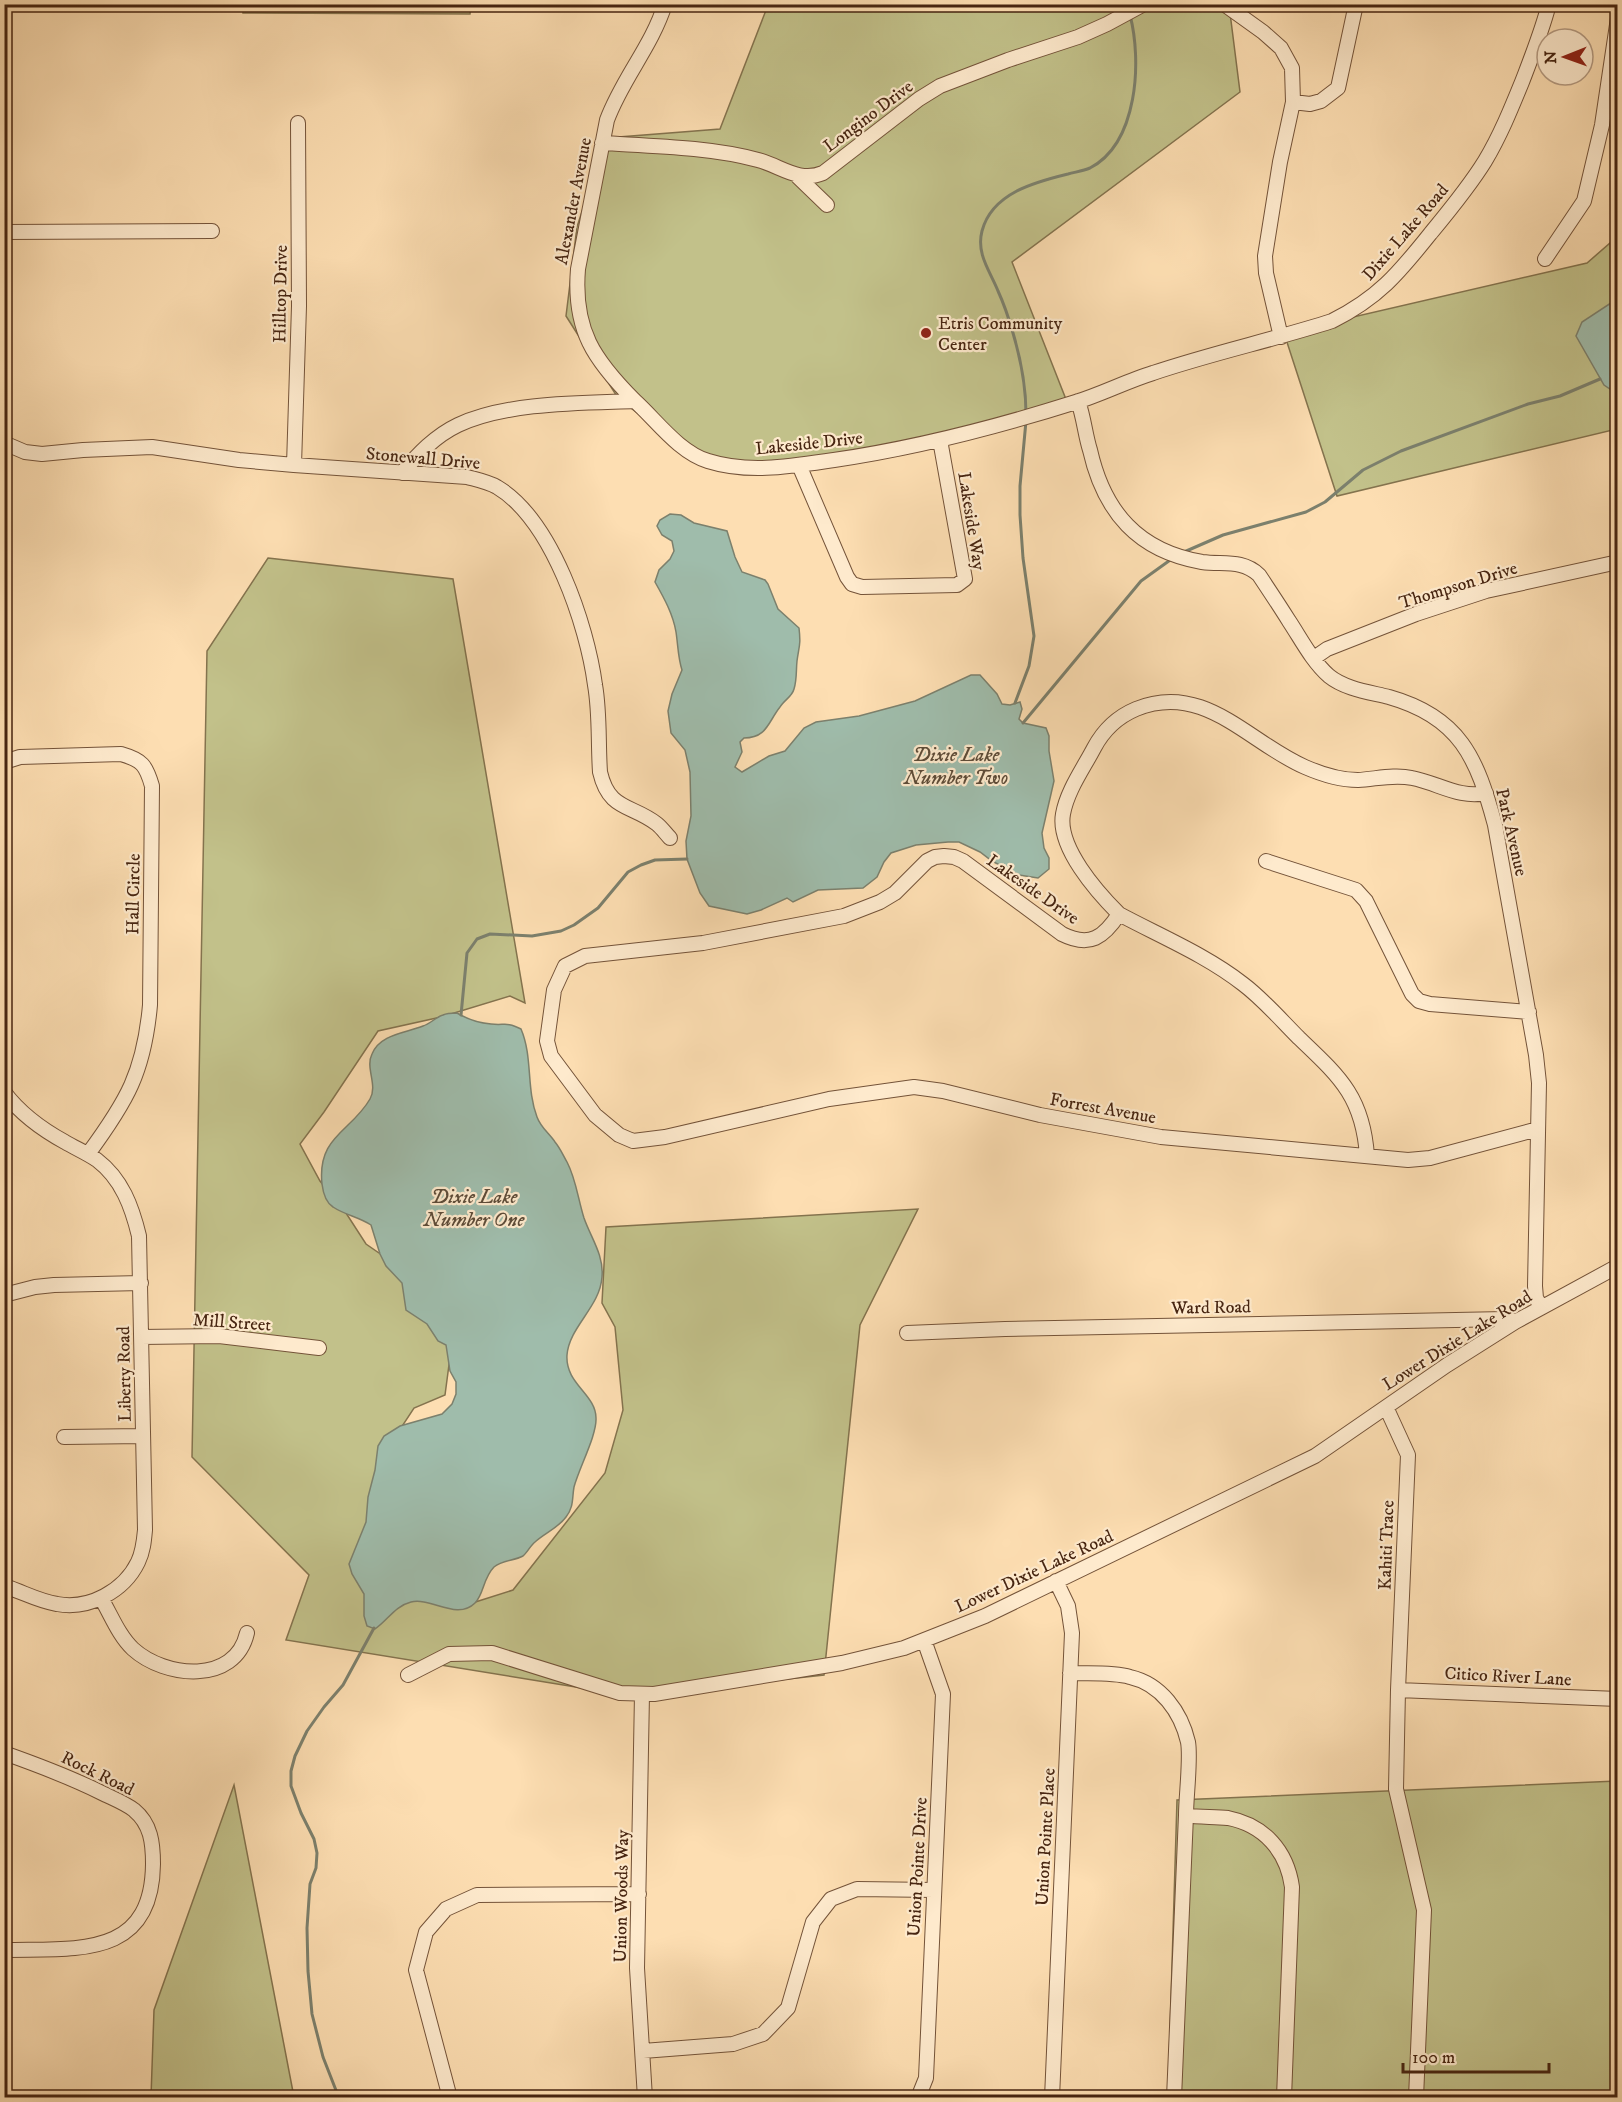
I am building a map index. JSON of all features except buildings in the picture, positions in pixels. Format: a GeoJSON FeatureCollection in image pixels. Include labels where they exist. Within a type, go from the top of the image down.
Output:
{"type":"FeatureCollection","features":[{"type":"Feature","properties":{"kind":"street","name":"Alexander Avenue"},"geometry":{"type":"LineString","coordinates":[[635,401],[609,375],[595,355],[584,331],[578,305],[578,269],[602,143],[614,100],[654,32],[665,4]]}},
{"type":"Feature","properties":{"kind":"street","name":"Longino Drive"},"geometry":{"type":"LineString","coordinates":[[798,177],[813,177],[823,172],[919,99],[940,86],[1078,37],[1144,4]]}},
{"type":"Feature","properties":{"kind":"street"},"geometry":{"type":"LineString","coordinates":[[1224,4],[1281,48],[1292,68],[1293,102],[1280,162],[1265,256],[1266,273],[1281,337]]}},
{"type":"Feature","properties":{"kind":"street"},"geometry":{"type":"LineString","coordinates":[[1293,102],[1310,104],[1321,101],[1338,88],[1356,4]]}},
{"type":"Feature","properties":{"kind":"street","name":"Dixie Lake Road"},"geometry":{"type":"LineString","coordinates":[[1078,401],[1153,372],[1332,321],[1354,310],[1372,297],[1398,274],[1460,198],[1485,160],[1507,117],[1543,29],[1549,4]]}},
{"type":"Feature","properties":{"kind":"street"},"geometry":{"type":"LineString","coordinates":[[1545,259],[1584,201],[1602,125],[1617,18]]}},
{"type":"Feature","properties":{"kind":"street","name":"Hilltop Drive"},"geometry":{"type":"LineString","coordinates":[[294,465],[299,306],[298,123]]}},
{"type":"Feature","properties":{"kind":"street"},"geometry":{"type":"LineString","coordinates":[[602,143],[747,157],[771,164],[798,177],[827,205]]}},
{"type":"Feature","properties":{"kind":"street"},"geometry":{"type":"LineString","coordinates":[[4,231],[212,231]]}},
{"type":"Feature","properties":{"kind":"street"},"geometry":{"type":"LineString","coordinates":[[402,473],[417,454],[435,439],[480,417],[543,405],[635,401]]}},
{"type":"Feature","properties":{"kind":"street","name":"Lakeside Drive"},"geometry":{"type":"LineString","coordinates":[[635,401],[682,446],[706,460],[726,466],[758,468],[870,455],[940,440],[1078,401]]}},
{"type":"Feature","properties":{"kind":"street","name":"Park Avenue"},"geometry":{"type":"LineString","coordinates":[[1078,401],[1097,474],[1115,511],[1126,526],[1149,543],[1175,555],[1204,562],[1240,564],[1251,568],[1314,658],[1329,675],[1343,685],[1411,703],[1440,719],[1464,746],[1486,793],[1495,825],[1539,1083],[1535,1286],[1536,1298],[1541,1307]]}},
{"type":"Feature","properties":{"kind":"street","name":"Lakeside Way"},"geometry":{"type":"LineString","coordinates":[[799,465],[852,584],[862,587],[957,585],[965,579],[940,440]]}},
{"type":"Feature","properties":{"kind":"street","name":"Stonewall Drive"},"geometry":{"type":"LineString","coordinates":[[4,443],[25,452],[42,454],[152,447],[239,460],[467,477],[489,483],[510,497],[533,521],[546,537],[558,562],[591,658],[596,688],[602,784],[616,802],[656,824],[670,838]]}},
{"type":"Feature","properties":{"kind":"street","name":"Thompson Drive"},"geometry":{"type":"LineString","coordinates":[[1314,658],[1327,649],[1416,614],[1486,591],[1617,562]]}},
{"type":"Feature","properties":{"kind":"street","name":"Lakeside Drive"},"geometry":{"type":"LineString","coordinates":[[665,1137],[633,1141],[619,1135],[595,1115],[551,1056],[547,1041],[554,990],[565,966],[585,956],[703,943],[853,913],[896,893],[927,861],[944,855],[963,861],[1062,934],[1072,939],[1086,940],[1100,936],[1110,928],[1119,914],[1070,854],[1063,836],[1062,816],[1068,796],[1099,738],[1119,718],[1144,706],[1173,702],[1204,707],[1302,766],[1329,777],[1355,780],[1409,777],[1428,781],[1465,795],[1486,793]]}},
{"type":"Feature","properties":{"kind":"street","name":"Hall Circle"},"geometry":{"type":"LineString","coordinates":[[4,762],[20,757],[121,754],[137,758],[148,770],[152,786],[150,1005],[147,1034],[140,1066],[128,1096],[88,1154]]}},
{"type":"Feature","properties":{"kind":"street"},"geometry":{"type":"LineString","coordinates":[[1266,861],[1356,890],[1366,901],[1412,994],[1419,1001],[1440,1005],[1528,1012]]}},
{"type":"Feature","properties":{"kind":"street"},"geometry":{"type":"LineString","coordinates":[[1119,914],[1211,963],[1243,984],[1333,1070],[1348,1089],[1359,1110],[1366,1134],[1367,1156]]}},
{"type":"Feature","properties":{"kind":"street","name":"Forrest Avenue"},"geometry":{"type":"LineString","coordinates":[[665,1137],[829,1100],[915,1088],[943,1091],[1040,1115],[1149,1135],[1408,1160],[1430,1158],[1539,1129]]}},
{"type":"Feature","properties":{"kind":"street","name":"Liberty Road"},"geometry":{"type":"LineString","coordinates":[[4,1092],[32,1120],[62,1141],[99,1161],[114,1176],[132,1207],[139,1236],[141,1283],[145,1530],[143,1549],[127,1579],[101,1598],[82,1604],[61,1605],[38,1600],[4,1586]]}},
{"type":"Feature","properties":{"kind":"street","name":"Lower Dixie Lake Road"},"geometry":{"type":"LineString","coordinates":[[408,1675],[449,1654],[492,1653],[621,1693],[654,1694],[842,1663],[904,1648],[983,1617],[1291,1469],[1315,1456],[1447,1365],[1515,1322],[1617,1266]]}},
{"type":"Feature","properties":{"kind":"street"},"geometry":{"type":"LineString","coordinates":[[4,1295],[35,1287],[141,1283]]}},
{"type":"Feature","properties":{"kind":"street","name":"Ward Road"},"geometry":{"type":"LineString","coordinates":[[907,1333],[1505,1319],[1515,1322]]}},
{"type":"Feature","properties":{"kind":"street","name":"Mill Street"},"geometry":{"type":"LineString","coordinates":[[141,1337],[219,1336],[319,1348]]}},
{"type":"Feature","properties":{"kind":"street","name":"Kahiti Trace"},"geometry":{"type":"LineString","coordinates":[[1386,1407],[1408,1455],[1396,1789],[1424,1910],[1416,2097]]}},
{"type":"Feature","properties":{"kind":"street"},"geometry":{"type":"LineString","coordinates":[[64,1437],[143,1436]]}},
{"type":"Feature","properties":{"kind":"street","name":"Union Pointe Place"},"geometry":{"type":"LineString","coordinates":[[1052,2097],[1072,1633],[1068,1606],[1056,1581]]}},
{"type":"Feature","properties":{"kind":"street"},"geometry":{"type":"LineString","coordinates":[[101,1598],[132,1648],[150,1661],[171,1669],[198,1671],[225,1664],[240,1652],[247,1633]]}},
{"type":"Feature","properties":{"kind":"street","name":"Union Pointe Drive"},"geometry":{"type":"LineString","coordinates":[[918,2097],[926,2078],[943,1694],[924,1640]]}},
{"type":"Feature","properties":{"kind":"street"},"geometry":{"type":"LineString","coordinates":[[1070,1673],[1129,1676],[1149,1683],[1178,1713],[1188,1743],[1174,2097]]}},
{"type":"Feature","properties":{"kind":"street","name":"Citico River Lane"},"geometry":{"type":"LineString","coordinates":[[1398,1690],[1617,1699]]}},
{"type":"Feature","properties":{"kind":"street","name":"Union Woods Way"},"geometry":{"type":"LineString","coordinates":[[642,1694],[637,1968],[645,2097]]}},
{"type":"Feature","properties":{"kind":"street","name":"Rock Road"},"geometry":{"type":"LineString","coordinates":[[4,1753],[58,1772],[135,1810],[145,1821],[150,1833],[153,1885],[150,1898],[137,1921],[126,1932],[108,1942],[85,1948],[4,1950]]}},
{"type":"Feature","properties":{"kind":"street"},"geometry":{"type":"LineString","coordinates":[[1186,1815],[1227,1818],[1250,1824],[1280,1850],[1290,1870],[1292,1887],[1284,2097]]}},
{"type":"Feature","properties":{"kind":"street"},"geometry":{"type":"LineString","coordinates":[[642,2051],[733,2044],[763,2034],[788,2008],[813,1922],[831,1899],[856,1889],[934,1890]]}},
{"type":"Feature","properties":{"kind":"street"},"geometry":{"type":"LineString","coordinates":[[450,2097],[416,1970],[426,1932],[446,1909],[477,1894],[639,1894]]}},
{"type":"Feature","properties":{"kind":"shaded area"},"geometry":{"type":"Polygon","coordinates":[[[243,4],[471,5],[470,14],[243,13],[243,4]]]}},
{"type":"Feature","properties":{"kind":"shaded area"},"geometry":{"type":"Polygon","coordinates":[[[768,5],[1229,5],[1240,92],[1012,262],[1069,407],[791,470],[689,453],[618,398],[566,316],[577,227],[606,138],[720,129],[768,5]]]}},
{"type":"Feature","properties":{"kind":"shaded area"},"geometry":{"type":"Polygon","coordinates":[[[1617,237],[1617,429],[1337,496],[1284,333],[1587,263],[1617,237]]]}},
{"type":"Feature","properties":{"kind":"shaded area"},"geometry":{"type":"Polygon","coordinates":[[[268,558],[453,579],[525,1003],[510,996],[441,1017],[378,1031],[300,1144],[320,1181],[346,1213],[366,1244],[392,1262],[444,1325],[450,1357],[445,1395],[414,1408],[389,1446],[469,1604],[513,1590],[605,1473],[623,1410],[615,1327],[602,1303],[606,1227],[918,1209],[860,1325],[824,1675],[631,1696],[286,1640],[309,1575],[192,1457],[207,651],[268,558]]]}},
{"type":"Feature","properties":{"kind":"shaded area"},"geometry":{"type":"Polygon","coordinates":[[[1617,1781],[1617,2097],[1168,2098],[1177,1800],[1617,1781]]]}},
{"type":"Feature","properties":{"kind":"shaded area"},"geometry":{"type":"Polygon","coordinates":[[[234,1785],[294,2097],[151,2097],[154,2010],[234,1785]]]}},
{"type":"Feature","properties":{"kind":"water"},"geometry":{"type":"Polygon","coordinates":[[[1617,299],[1618,390],[1604,385],[1576,336],[1582,322],[1617,299]]]}},
{"type":"Feature","properties":{"kind":"water","name":"Dixie Lake Number Two"},"geometry":{"type":"Polygon","coordinates":[[[670,514],[681,515],[694,523],[727,531],[742,572],[765,580],[778,609],[799,628],[800,645],[793,692],[762,732],[744,738],[740,742],[742,752],[735,767],[742,772],[769,756],[785,751],[804,728],[816,722],[859,716],[915,701],[971,675],[980,675],[997,694],[1002,704],[1010,705],[1020,702],[1022,709],[1019,719],[1023,723],[1046,728],[1049,736],[1054,781],[1042,833],[1044,848],[1049,858],[1049,869],[1038,878],[1019,875],[959,842],[916,845],[891,853],[877,877],[863,888],[818,890],[793,902],[787,898],[747,914],[709,906],[700,893],[687,859],[686,841],[691,816],[690,772],[685,750],[671,733],[668,711],[682,670],[673,619],[655,582],[659,570],[670,559],[674,551],[672,541],[662,535],[657,526],[660,520],[670,514]]]}},
{"type":"Feature","properties":{"kind":"water","name":"Dixie Lake Number One"},"geometry":{"type":"Polygon","coordinates":[[[457,1013],[478,1022],[508,1024],[521,1029],[527,1050],[537,1117],[560,1149],[573,1175],[584,1218],[601,1261],[602,1277],[596,1298],[573,1335],[567,1355],[571,1374],[595,1410],[596,1425],[574,1487],[569,1513],[563,1521],[533,1544],[523,1556],[494,1567],[475,1603],[460,1610],[419,1601],[411,1602],[396,1610],[375,1629],[367,1626],[364,1616],[364,1594],[349,1564],[366,1522],[368,1497],[378,1446],[384,1436],[400,1426],[442,1414],[452,1404],[456,1394],[456,1382],[450,1371],[446,1345],[438,1341],[427,1324],[406,1310],[402,1283],[386,1266],[371,1225],[338,1210],[326,1200],[322,1184],[322,1168],[330,1145],[370,1099],[373,1088],[370,1059],[376,1047],[394,1035],[426,1025],[445,1014],[457,1013]]]}},
{"type":"Feature","properties":{"kind":"waterway"},"geometry":{"type":"LineString","coordinates":[[1026,414],[1024,384],[1018,353],[1004,306],[982,255],[982,231],[987,218],[1005,198],[1042,181],[1090,168],[1106,156],[1118,140],[1127,121],[1135,77],[1136,55],[1130,15]]}},
{"type":"Feature","properties":{"kind":"waterway"},"geometry":{"type":"LineString","coordinates":[[1184,552],[1223,535],[1306,512],[1325,502],[1363,470],[1401,451],[1528,404],[1560,396],[1600,379]]}},
{"type":"Feature","properties":{"kind":"waterway"},"geometry":{"type":"LineString","coordinates":[[1015,703],[1029,666],[1034,636],[1023,558],[1020,515],[1020,486],[1026,421]]}},
{"type":"Feature","properties":{"kind":"waterway"},"geometry":{"type":"LineString","coordinates":[[1023,723],[1141,581],[1173,558]]}},
{"type":"Feature","properties":{"kind":"waterway"},"geometry":{"type":"LineString","coordinates":[[461,1015],[467,953],[477,939],[490,934],[532,936],[561,931],[598,908],[628,872],[655,860],[687,859]]}},
{"type":"Feature","properties":{"kind":"waterway"},"geometry":{"type":"LineString","coordinates":[[339,2098],[323,2057],[312,2014],[307,1928],[310,1884],[316,1868],[317,1853],[314,1839],[291,1786],[291,1771],[295,1756],[307,1731],[343,1685],[374,1628]]}},
{"type":"Feature","properties":{"kind":"place","name":"Etris Community Center"},"geometry":{"type":"Point","coordinates":[926,333]}}]}
